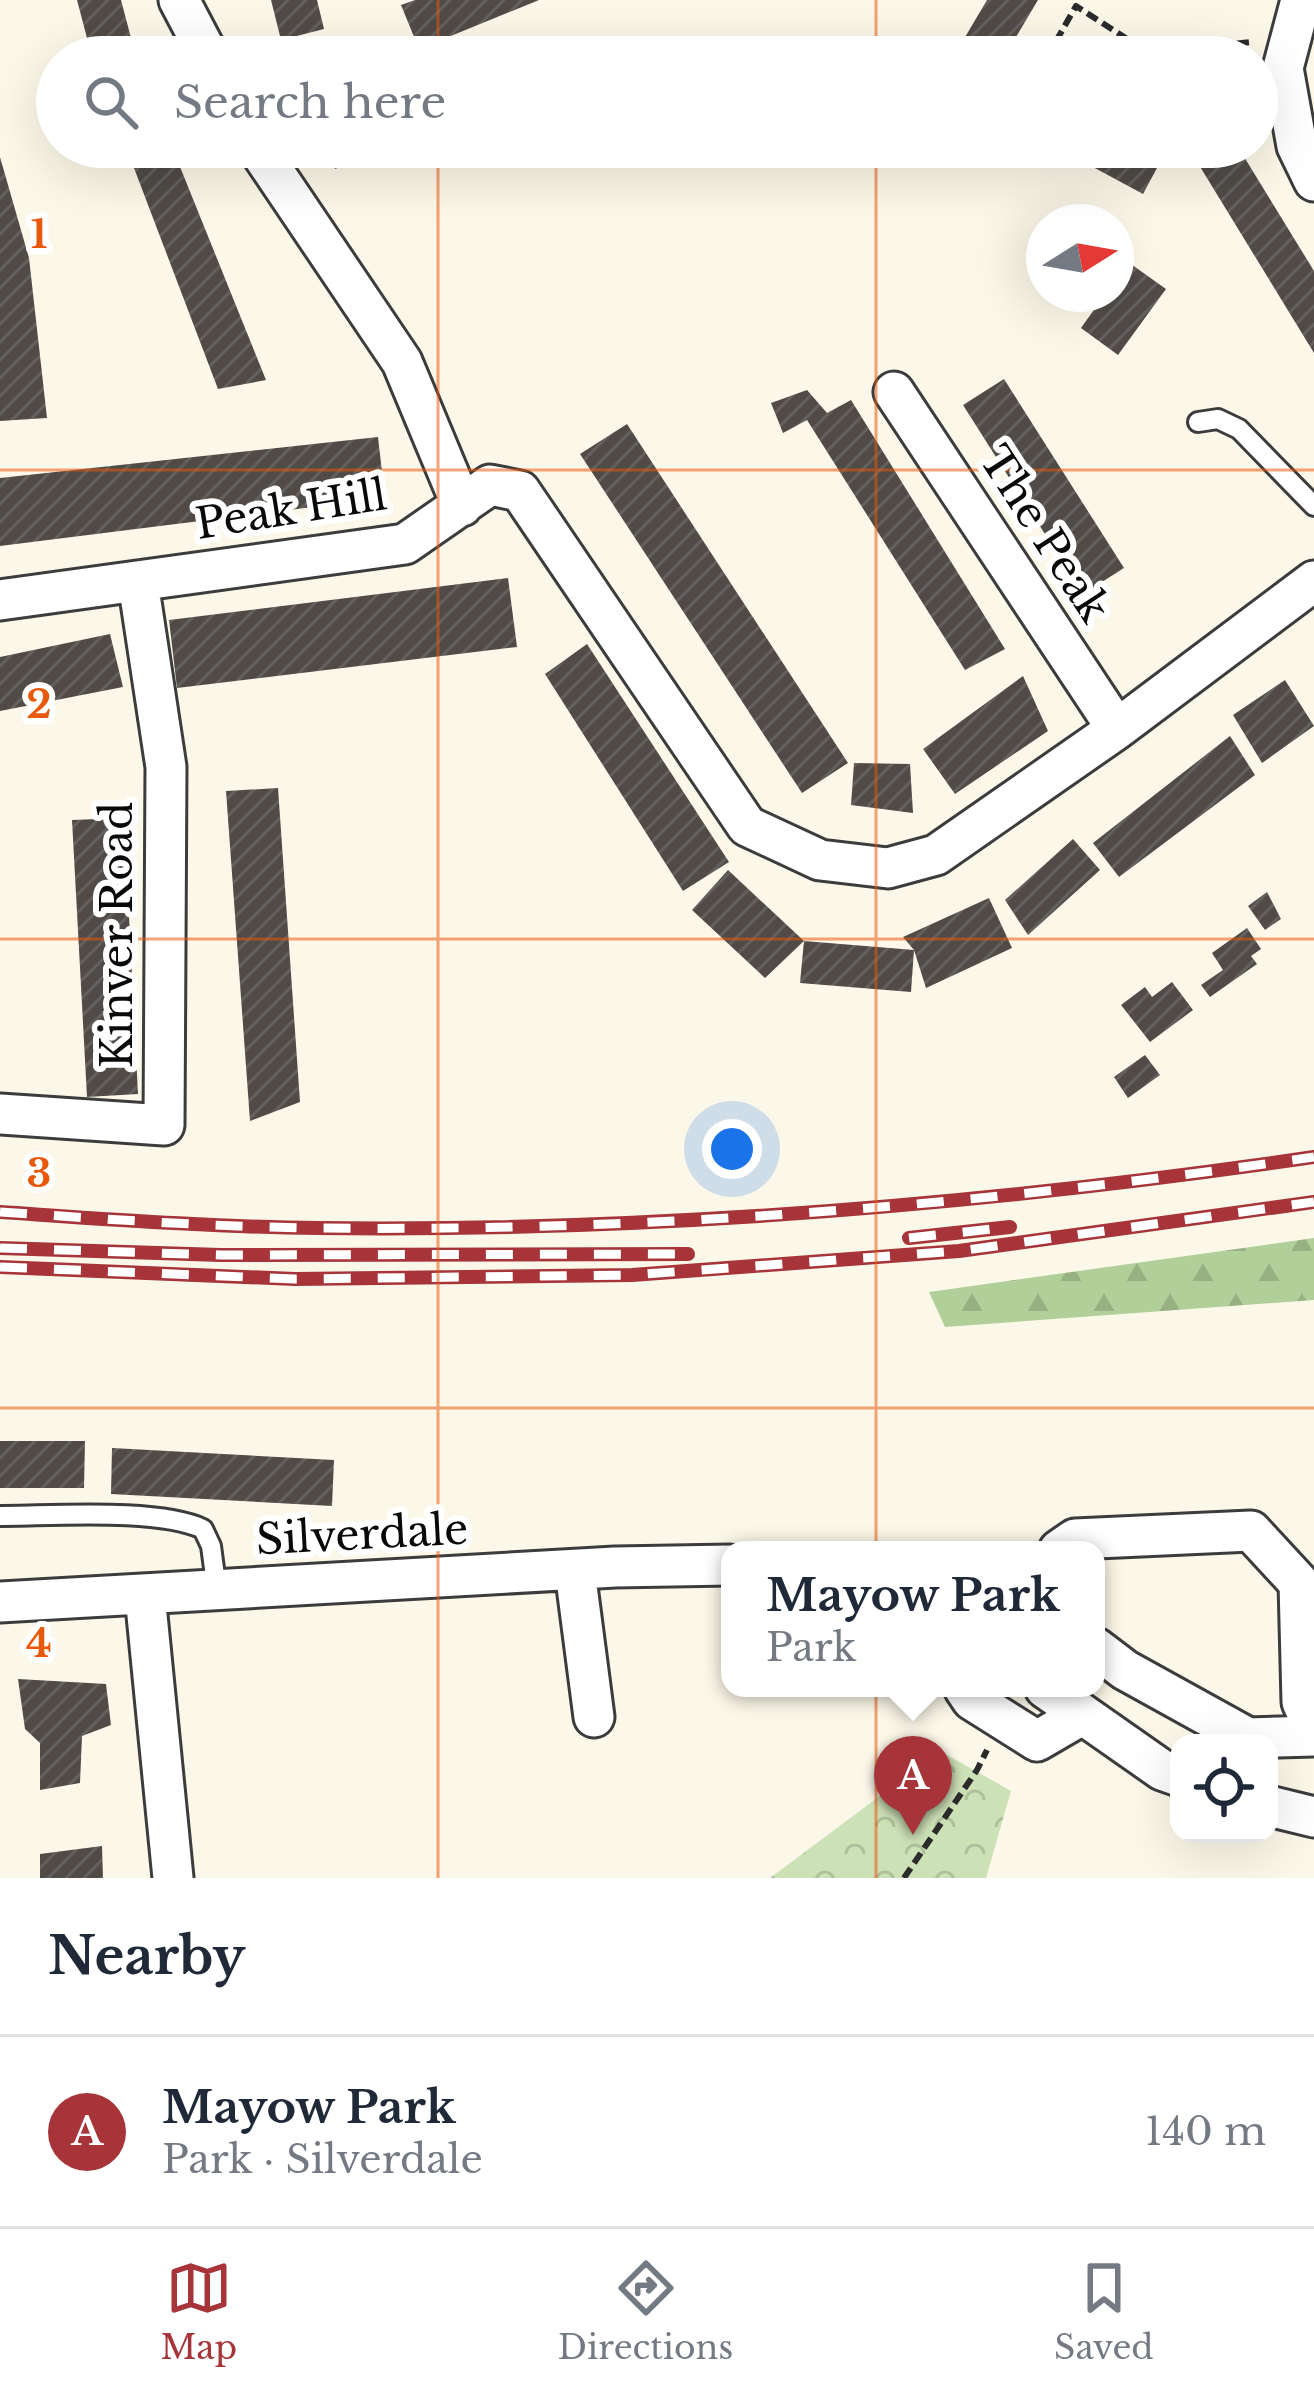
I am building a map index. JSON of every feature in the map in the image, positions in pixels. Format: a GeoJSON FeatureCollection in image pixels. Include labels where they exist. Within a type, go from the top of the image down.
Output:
{"type":"FeatureCollection","features":[{"type":"Feature","properties":{"kind":"street"},"geometry":{"type":"LineString","coordinates":[[179,0],[198,36]]}},
{"type":"Feature","properties":{"kind":"street"},"geometry":{"type":"LineString","coordinates":[[1296,19],[1283,68],[1297,146],[1314,182]]}},
{"type":"Feature","properties":{"kind":"street","name":"Peak Hill"},"geometry":{"type":"LineString","coordinates":[[0,600],[405,544],[462,506],[402,362],[271,168]]}},
{"type":"Feature","properties":{"kind":"street","name":"The Peak"},"geometry":{"type":"LineString","coordinates":[[894,392],[1117,729]]}},
{"type":"Feature","properties":{"kind":"street"},"geometry":{"type":"LineString","coordinates":[[462,506],[490,485],[520,491],[747,826],[820,860],[888,868],[936,855],[1117,729],[1314,581]]}},
{"type":"Feature","properties":{"kind":"street","name":"Kinver Road"},"geometry":{"type":"LineString","coordinates":[[0,1114],[164,1125],[166,767],[138,582]]}},
{"type":"Feature","properties":{"kind":"street"},"geometry":{"type":"LineString","coordinates":[[1072,1541],[1251,1531],[1299,1583],[1302,1702],[1314,1732],[1248,1738],[1105,1655]]}},
{"type":"Feature","properties":{"kind":"street","name":"Silverdale"},"geometry":{"type":"LineString","coordinates":[[0,1602],[721,1565]]}},
{"type":"Feature","properties":{"kind":"street"},"geometry":{"type":"LineString","coordinates":[[575,1570],[594,1718]]}},
{"type":"Feature","properties":{"kind":"street"},"geometry":{"type":"LineString","coordinates":[[145,1595],[173,1878]]}},
{"type":"Feature","properties":{"kind":"street"},"geometry":{"type":"LineString","coordinates":[[970,1697],[1037,1741],[1080,1716]]}},
{"type":"Feature","properties":{"kind":"street"},"geometry":{"type":"LineString","coordinates":[[1056,1697],[1170,1773]]}},
{"type":"Feature","properties":{"kind":"street"},"geometry":{"type":"LineString","coordinates":[[1278,1808],[1314,1817]]}},
{"type":"Feature","properties":{"kind":"lane"},"geometry":{"type":"LineString","coordinates":[[1198,422],[1218,419],[1239,429],[1314,506]]}},
{"type":"Feature","properties":{"kind":"lane"},"geometry":{"type":"LineString","coordinates":[[0,1516],[190,1522],[203,1529],[211,1546],[217,1591]]}},
{"type":"Feature","properties":{"kind":"path"},"geometry":{"type":"LineString","coordinates":[[1059,36],[1076,6],[1123,36]]}},
{"type":"Feature","properties":{"kind":"path"},"geometry":{"type":"LineString","coordinates":[[1222,36],[1296,19]]}},
{"type":"Feature","properties":{"kind":"path"},"geometry":{"type":"LineString","coordinates":[[904,1878],[977,1770],[1002,1719]]}},
{"type":"Feature","properties":{"kind":"green space"},"geometry":{"type":"Polygon","coordinates":[[[1314,1238],[1314,1300],[945,1327],[929,1292],[1314,1238]]]}},
{"type":"Feature","properties":{"kind":"green space"},"geometry":{"type":"Polygon","coordinates":[[[940,1751],[1011,1791],[986,1878],[770,1878],[940,1751]]]}},
{"type":"Feature","properties":{"kind":"building"},"geometry":{"type":"Polygon","coordinates":[[[77,0],[121,0],[130,36],[86,36],[77,0]]]}},
{"type":"Feature","properties":{"kind":"building"},"geometry":{"type":"Polygon","coordinates":[[[271,0],[317,0],[324,29],[280,36],[271,0]]]}},
{"type":"Feature","properties":{"kind":"building"},"geometry":{"type":"Polygon","coordinates":[[[415,0],[539,0],[451,36],[414,36],[401,5],[415,0]]]}},
{"type":"Feature","properties":{"kind":"building"},"geometry":{"type":"Polygon","coordinates":[[[987,0],[1038,0],[1017,36],[966,36],[987,0]]]}},
{"type":"Feature","properties":{"kind":"building"},"geometry":{"type":"Polygon","coordinates":[[[0,157],[29,258],[47,418],[0,421],[0,157]]]}},
{"type":"Feature","properties":{"kind":"building"},"geometry":{"type":"Polygon","coordinates":[[[134,168],[180,168],[266,380],[218,389],[134,168]]]}},
{"type":"Feature","properties":{"kind":"building"},"geometry":{"type":"Polygon","coordinates":[[[1095,168],[1157,168],[1143,194],[1095,168]]]}},
{"type":"Feature","properties":{"kind":"building"},"geometry":{"type":"Polygon","coordinates":[[[1201,168],[1251,168],[1314,271],[1314,353],[1201,168]]]}},
{"type":"Feature","properties":{"kind":"building"},"geometry":{"type":"Polygon","coordinates":[[[1134,266],[1166,289],[1118,355],[1081,328],[1092,312],[1134,312],[1134,266]]]}},
{"type":"Feature","properties":{"kind":"building"},"geometry":{"type":"Polygon","coordinates":[[[1004,379],[1124,568],[1083,594],[963,405],[1004,379]]]}},
{"type":"Feature","properties":{"kind":"building"},"geometry":{"type":"Polygon","coordinates":[[[807,390],[827,413],[851,400],[1005,649],[965,670],[807,420],[783,433],[771,403],[807,390]]]}},
{"type":"Feature","properties":{"kind":"building"},"geometry":{"type":"Polygon","coordinates":[[[627,424],[848,763],[802,793],[580,454],[627,424]]]}},
{"type":"Feature","properties":{"kind":"building"},"geometry":{"type":"Polygon","coordinates":[[[378,437],[385,498],[0,546],[0,478],[378,437]]]}},
{"type":"Feature","properties":{"kind":"building"},"geometry":{"type":"Polygon","coordinates":[[[508,578],[517,647],[177,688],[169,620],[508,578]]]}},
{"type":"Feature","properties":{"kind":"building"},"geometry":{"type":"Polygon","coordinates":[[[110,634],[123,687],[0,711],[0,657],[110,634]]]}},
{"type":"Feature","properties":{"kind":"building"},"geometry":{"type":"Polygon","coordinates":[[[587,644],[729,862],[683,891],[545,674],[587,644]]]}},
{"type":"Feature","properties":{"kind":"building"},"geometry":{"type":"Polygon","coordinates":[[[1023,676],[1048,731],[955,794],[923,749],[1023,676]]]}},
{"type":"Feature","properties":{"kind":"building"},"geometry":{"type":"Polygon","coordinates":[[[1285,680],[1314,726],[1262,763],[1233,715],[1285,680]]]}},
{"type":"Feature","properties":{"kind":"building"},"geometry":{"type":"Polygon","coordinates":[[[1230,736],[1255,775],[1119,877],[1093,843],[1230,736]]]}},
{"type":"Feature","properties":{"kind":"building"},"geometry":{"type":"Polygon","coordinates":[[[854,763],[910,764],[913,813],[851,805],[854,763]]]}},
{"type":"Feature","properties":{"kind":"building"},"geometry":{"type":"Polygon","coordinates":[[[278,788],[300,1102],[250,1121],[226,791],[278,788]]]}},
{"type":"Feature","properties":{"kind":"building"},"geometry":{"type":"Polygon","coordinates":[[[124,818],[138,1094],[87,1097],[72,820],[124,818]]]}},
{"type":"Feature","properties":{"kind":"building"},"geometry":{"type":"Polygon","coordinates":[[[1073,839],[1100,870],[1028,935],[1005,900],[1073,839]]]}},
{"type":"Feature","properties":{"kind":"building"},"geometry":{"type":"Polygon","coordinates":[[[728,870],[804,941],[765,978],[692,910],[728,870]]]}},
{"type":"Feature","properties":{"kind":"building"},"geometry":{"type":"Polygon","coordinates":[[[1267,892],[1281,919],[1265,930],[1248,906],[1267,892]]]}},
{"type":"Feature","properties":{"kind":"building"},"geometry":{"type":"Polygon","coordinates":[[[989,898],[1012,948],[926,988],[914,950],[903,937],[989,898]]]}},
{"type":"Feature","properties":{"kind":"building"},"geometry":{"type":"Polygon","coordinates":[[[1247,928],[1261,949],[1251,956],[1257,964],[1210,997],[1201,985],[1223,970],[1212,953],[1247,928]]]}},
{"type":"Feature","properties":{"kind":"building"},"geometry":{"type":"Polygon","coordinates":[[[804,941],[914,950],[911,992],[800,983],[804,941]]]}},
{"type":"Feature","properties":{"kind":"building"},"geometry":{"type":"Polygon","coordinates":[[[1172,982],[1193,1010],[1150,1042],[1121,1005],[1145,987],[1152,997],[1172,982]]]}},
{"type":"Feature","properties":{"kind":"building"},"geometry":{"type":"Polygon","coordinates":[[[1145,1055],[1160,1075],[1128,1098],[1114,1077],[1145,1055]]]}},
{"type":"Feature","properties":{"kind":"building"},"geometry":{"type":"Polygon","coordinates":[[[0,1441],[85,1441],[84,1488],[0,1488],[0,1441]]]}},
{"type":"Feature","properties":{"kind":"building"},"geometry":{"type":"Polygon","coordinates":[[[112,1448],[334,1460],[332,1506],[111,1494],[112,1448]]]}},
{"type":"Feature","properties":{"kind":"building"},"geometry":{"type":"Polygon","coordinates":[[[18,1679],[106,1684],[111,1725],[82,1736],[80,1783],[40,1790],[40,1743],[25,1729],[18,1679]]]}},
{"type":"Feature","properties":{"kind":"building"},"geometry":{"type":"Polygon","coordinates":[[[102,1846],[103,1878],[40,1878],[40,1854],[102,1846]]]}},
{"type":"Feature","properties":{"kind":"railway"},"geometry":{"type":"LineString","coordinates":[[0,1212],[278,1227],[443,1228],[692,1220],[942,1202],[1314,1157]]}},
{"type":"Feature","properties":{"kind":"railway"},"geometry":{"type":"LineString","coordinates":[[0,1267],[295,1279],[632,1275],[959,1251],[1314,1202]]}},
{"type":"Feature","properties":{"kind":"railway"},"geometry":{"type":"LineString","coordinates":[[909,1238],[1010,1227]]}},
{"type":"Feature","properties":{"kind":"railway"},"geometry":{"type":"LineString","coordinates":[[0,1248],[221,1255],[688,1254]]}},
{"type":"Feature","properties":{"kind":"place","name":"Mayow Park"},"geometry":{"type":"Point","coordinates":[913,1835]}}]}
